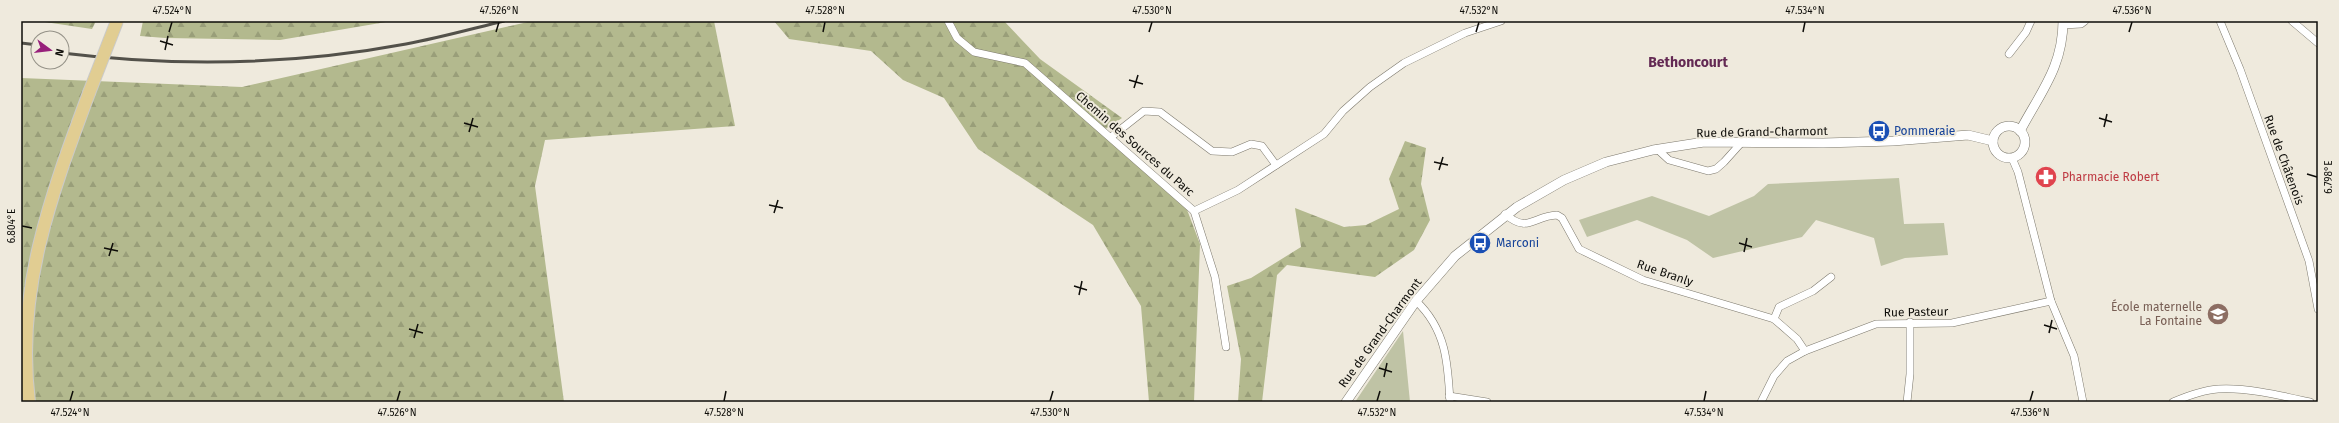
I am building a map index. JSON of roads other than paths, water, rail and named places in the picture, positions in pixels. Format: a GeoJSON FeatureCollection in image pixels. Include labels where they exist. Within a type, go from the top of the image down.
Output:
{"type":"FeatureCollection","features":[{"type":"Feature","properties":{"kind":"main road"},"geometry":{"type":"LineString","coordinates":[[28,402],[26,380],[26,324],[36,257],[44,221],[58,177],[117,21]]}},
{"type":"Feature","properties":{"kind":"street","name":"Chemin des Sources du Parc"},"geometry":{"type":"LineString","coordinates":[[948,21],[957,38],[974,52],[1025,63],[1194,210],[1215,277],[1226,347]]}},
{"type":"Feature","properties":{"kind":"street"},"geometry":{"type":"LineString","coordinates":[[1194,210],[1238,190],[1324,134],[1344,111],[1364,92],[1404,63],[1465,33],[1501,21]]}},
{"type":"Feature","properties":{"kind":"street"},"geometry":{"type":"LineString","coordinates":[[2009,54],[2026,32],[2031,21]]}},
{"type":"Feature","properties":{"kind":"street"},"geometry":{"type":"LineString","coordinates":[[2020,131],[2053,73],[2060,52],[2063,23],[2081,24],[2084,21]]}},
{"type":"Feature","properties":{"kind":"street","name":"Rue de Châtenois"},"geometry":{"type":"LineString","coordinates":[[2220,21],[2240,69],[2309,261],[2318,309]]}},
{"type":"Feature","properties":{"kind":"street"},"geometry":{"type":"LineString","coordinates":[[2292,21],[2318,43]]}},
{"type":"Feature","properties":{"kind":"street"},"geometry":{"type":"LineString","coordinates":[[1111,137],[1144,111],[1160,112],[1212,151],[1232,152],[1251,144],[1262,146],[1276,165]]}},
{"type":"Feature","properties":{"kind":"street"},"geometry":{"type":"LineString","coordinates":[[2010,126],[2020,131],[2024,144],[2020,153],[2012,158],[1998,154],[1993,141],[1996,132],[2010,126]]}},
{"type":"Feature","properties":{"kind":"street","name":"Rue de Grand-Charmont"},"geometry":{"type":"LineString","coordinates":[[1346,402],[1416,301],[1455,256],[1505,214],[1564,180],[1606,162],[1657,150],[1704,142],[1888,141],[1968,135],[1993,141]]}},
{"type":"Feature","properties":{"kind":"street"},"geometry":{"type":"LineString","coordinates":[[1657,150],[1669,160],[1708,171],[1716,169],[1742,142]]}},
{"type":"Feature","properties":{"kind":"street"},"geometry":{"type":"LineString","coordinates":[[2012,158],[2018,172],[2051,301],[2074,356],[2083,402]]}},
{"type":"Feature","properties":{"kind":"street","name":"Rue Branly"},"geometry":{"type":"LineString","coordinates":[[1505,214],[1514,222],[1522,225],[1557,215],[1562,218],[1579,249],[1639,278],[1774,319],[1798,339],[1805,351]]}},
{"type":"Feature","properties":{"kind":"street"},"geometry":{"type":"LineString","coordinates":[[1774,319],[1779,307],[1813,291],[1831,277]]}},
{"type":"Feature","properties":{"kind":"street"},"geometry":{"type":"LineString","coordinates":[[1416,301],[1426,310],[1441,337],[1446,356],[1449,399],[1487,402]]}},
{"type":"Feature","properties":{"kind":"street","name":"Rue Pasteur"},"geometry":{"type":"LineString","coordinates":[[1761,402],[1774,376],[1787,361],[1805,351],[1876,324],[1910,322],[1952,323],[2051,301]]}},
{"type":"Feature","properties":{"kind":"street"},"geometry":{"type":"LineString","coordinates":[[1907,402],[1910,374],[1910,322]]}},
{"type":"Feature","properties":{"kind":"street"},"geometry":{"type":"LineString","coordinates":[[2173,402],[2200,392],[2218,389],[2238,390],[2310,402]]}},
{"type":"Feature","properties":{"kind":"railway"},"geometry":{"type":"LineString","coordinates":[[70,54],[191,62],[278,60],[363,51],[406,44],[504,21]]}},
{"type":"Feature","properties":{"kind":"railway"},"geometry":{"type":"LineString","coordinates":[[21,43],[30,44]]}},
{"type":"Feature","properties":{"kind":"place","name":"Pommeraie"},"geometry":{"type":"Point","coordinates":[1879,131]}},
{"type":"Feature","properties":{"kind":"place","name":"Pharmacie Robert"},"geometry":{"type":"Point","coordinates":[2046,177]}},
{"type":"Feature","properties":{"kind":"place","name":"Marconi"},"geometry":{"type":"Point","coordinates":[1480,243]}},
{"type":"Feature","properties":{"kind":"place","name":"École maternelle La Fontaine"},"geometry":{"type":"Point","coordinates":[2218,314]}},
{"type":"Feature","properties":{"kind":"district","name":"Bethoncourt"},"geometry":{"type":"Point","coordinates":[1688,62]}}]}
